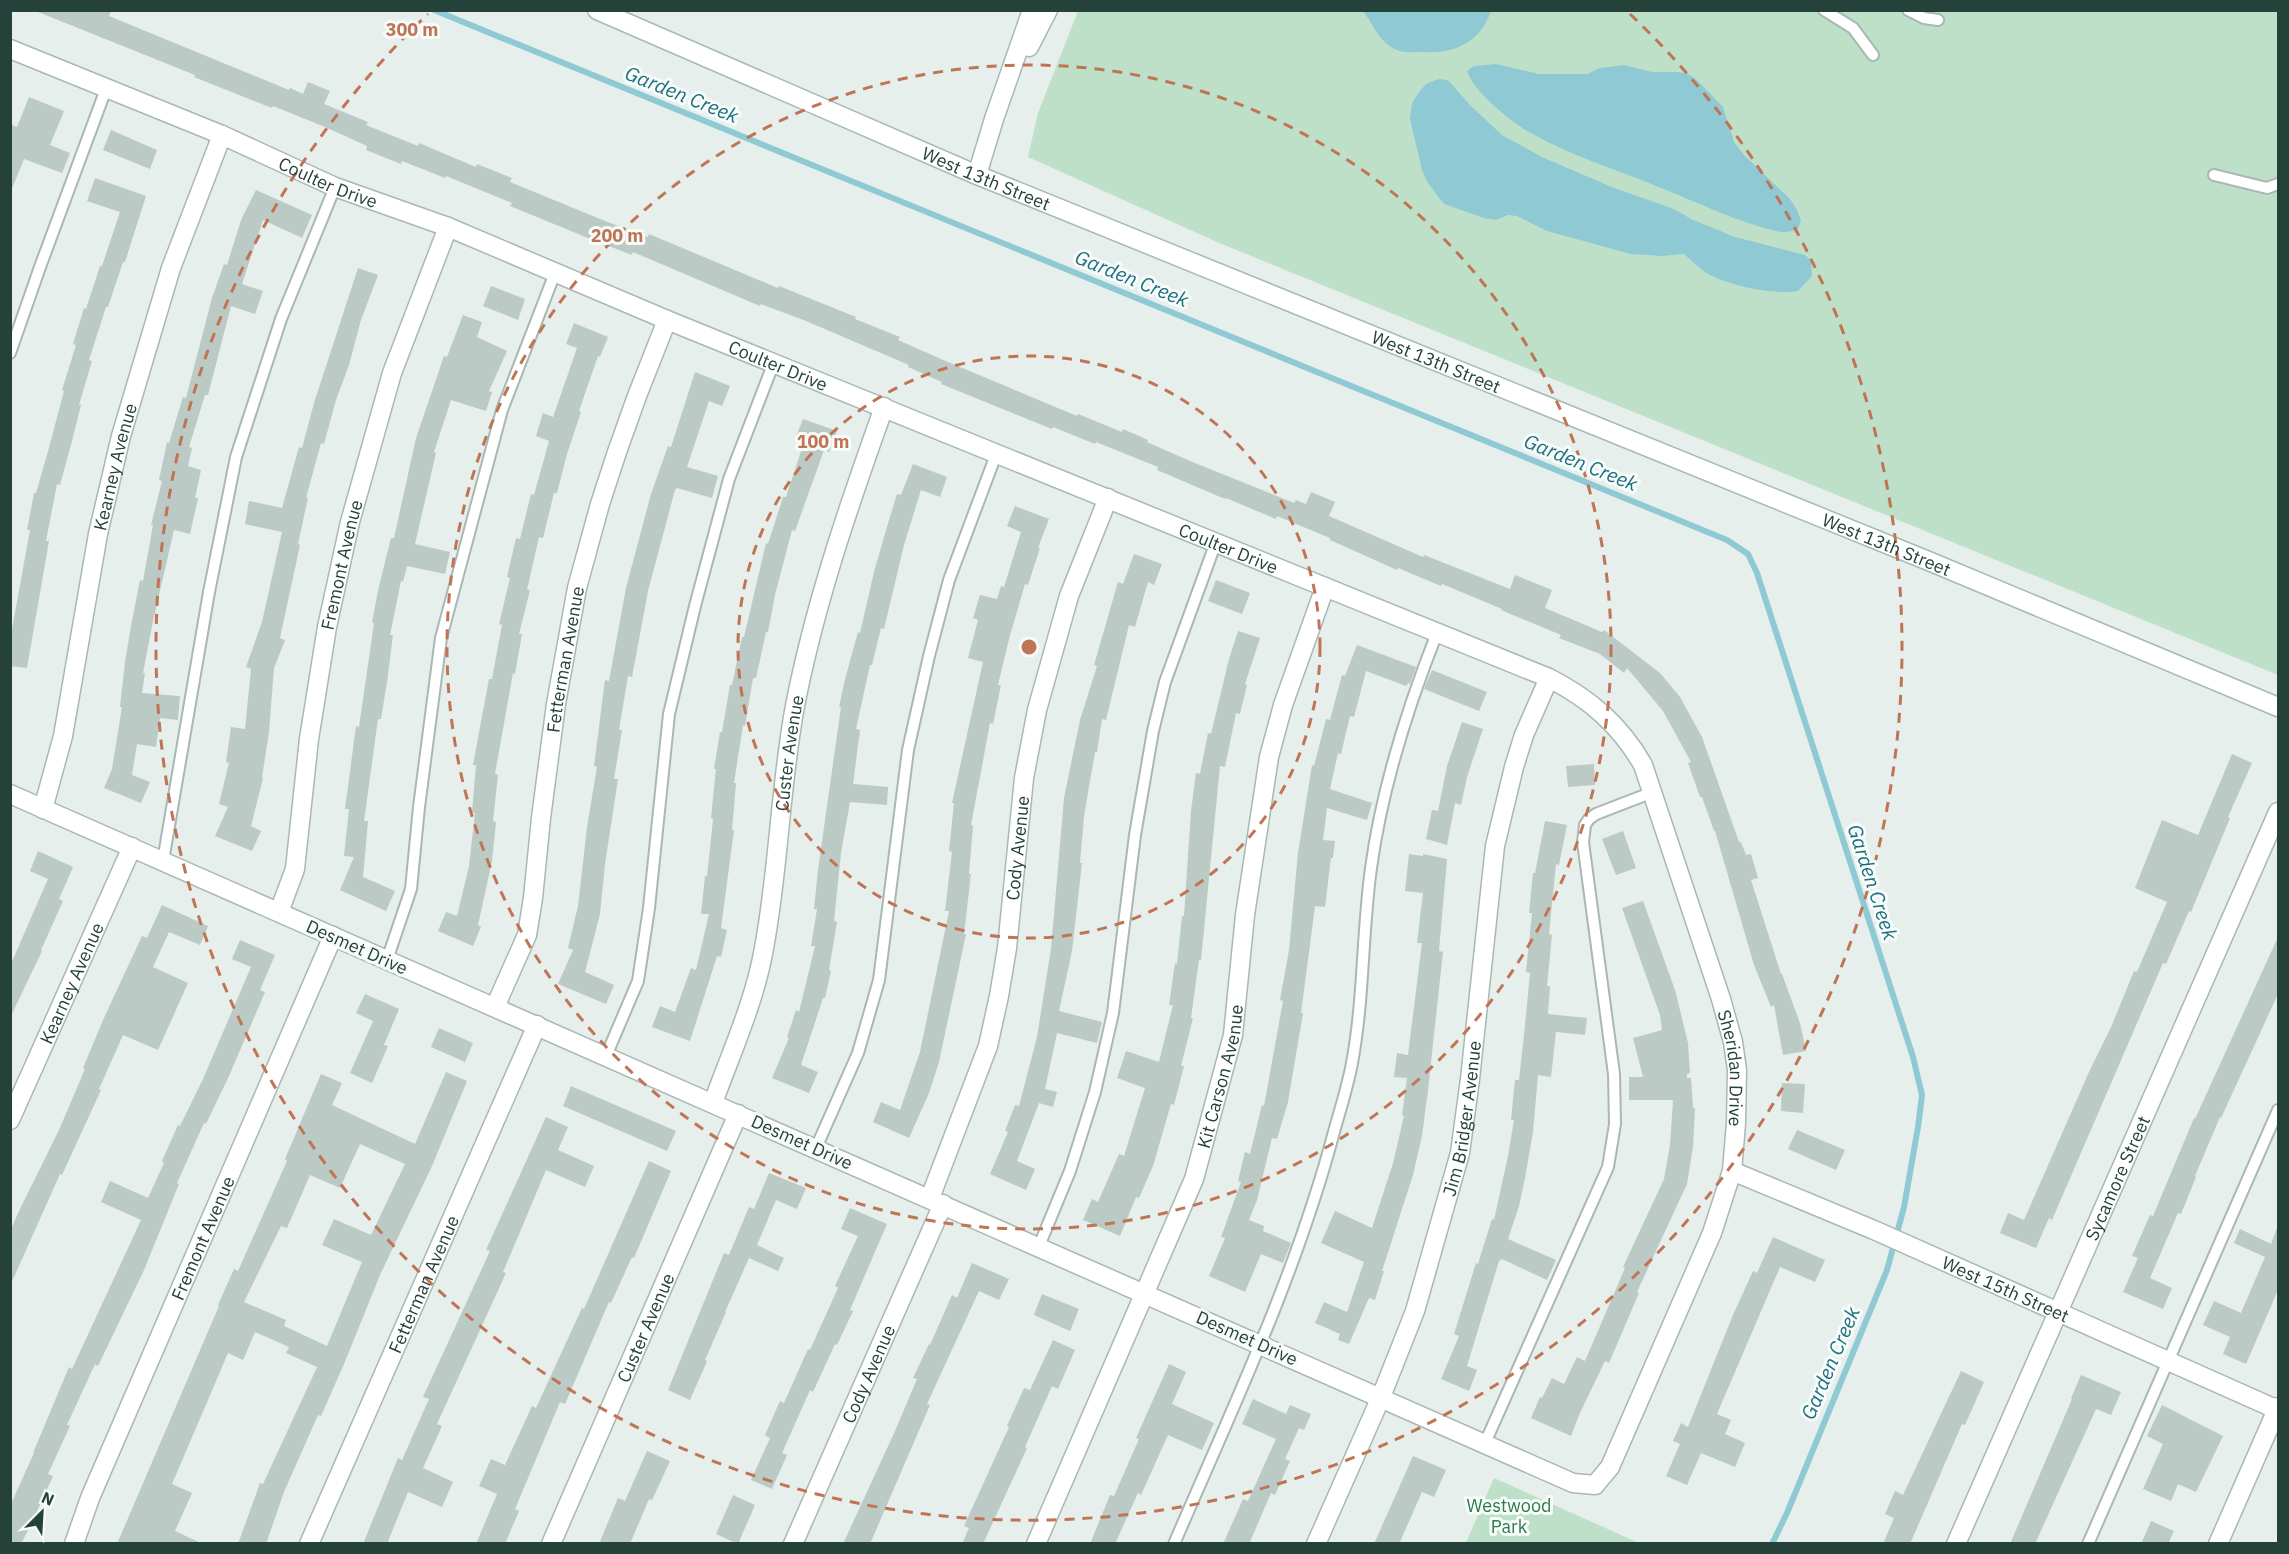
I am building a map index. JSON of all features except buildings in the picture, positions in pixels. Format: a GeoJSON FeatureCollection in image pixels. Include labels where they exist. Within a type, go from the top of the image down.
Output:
{"type":"FeatureCollection","features":[{"type":"Feature","properties":{"kind":"street","name":"West 13th Street"},"geometry":{"type":"LineString","coordinates":[[597,10],[977,175],[1931,562],[2278,707]]}},
{"type":"Feature","properties":{"kind":"street"},"geometry":{"type":"LineString","coordinates":[[977,175],[1032,10]]}},
{"type":"Feature","properties":{"kind":"street"},"geometry":{"type":"LineString","coordinates":[[1000,101],[1048,10]]}},
{"type":"Feature","properties":{"kind":"street","name":"Coulter Drive"},"geometry":{"type":"LineString","coordinates":[[10,49],[222,135],[335,187],[448,227],[667,320],[997,452],[1549,678]]}},
{"type":"Feature","properties":{"kind":"street","name":"Kearney Avenue"},"geometry":{"type":"LineString","coordinates":[[43,808],[63,735],[98,534],[121,436],[171,268],[222,135]]}},
{"type":"Feature","properties":{"kind":"street","name":"Fremont Avenue"},"geometry":{"type":"LineString","coordinates":[[279,912],[296,869],[309,739],[323,650],[350,522],[392,373],[448,227]]}},
{"type":"Feature","properties":{"kind":"street","name":"Fetterman Avenue"},"geometry":{"type":"LineString","coordinates":[[495,1007],[527,935],[556,704],[578,588],[600,504],[625,429],[667,320]]}},
{"type":"Feature","properties":{"kind":"street","name":"Custer Avenue"},"geometry":{"type":"LineString","coordinates":[[713,1103],[753,993],[764,949],[795,708],[818,605],[848,507],[884,407]]}},
{"type":"Feature","properties":{"kind":"street","name":"Cody Avenue"},"geometry":{"type":"LineString","coordinates":[[793,1544],[937,1201],[988,1046],[1007,948],[1024,777],[1037,710],[1069,596],[1108,498]]}},
{"type":"Feature","properties":{"kind":"street","name":"Kit Carson Avenue"},"geometry":{"type":"LineString","coordinates":[[1036,1544],[1194,1179],[1233,1035],[1245,915],[1269,757],[1286,696],[1325,587]]}},
{"type":"Feature","properties":{"kind":"street","name":"Sheridan Drive"},"geometry":{"type":"LineString","coordinates":[[1549,678],[1582,696],[1613,722],[1632,746],[1643,765],[1721,999],[1733,1042],[1737,1070],[1732,1171],[1712,1233],[1610,1467],[1595,1485]]}},
{"type":"Feature","properties":{"kind":"street","name":"Jim Bridger Avenue"},"geometry":{"type":"LineString","coordinates":[[1316,1544],[1381,1396],[1422,1292],[1460,1153],[1495,846],[1514,766],[1524,735],[1549,678]]}},
{"type":"Feature","properties":{"kind":"street","name":"Desmet Drive"},"geometry":{"type":"LineString","coordinates":[[10,794],[1381,1396],[1573,1483],[1595,1485]]}},
{"type":"Feature","properties":{"kind":"street","name":"Sycamore Street"},"geometry":{"type":"LineString","coordinates":[[1956,1544],[2278,812]]}},
{"type":"Feature","properties":{"kind":"street","name":"Kearney Avenue"},"geometry":{"type":"LineString","coordinates":[[10,1120],[132,847]]}},
{"type":"Feature","properties":{"kind":"street","name":"Fremont Avenue"},"geometry":{"type":"LineString","coordinates":[[75,1544],[90,1498],[333,936]]}},
{"type":"Feature","properties":{"kind":"street","name":"Fetterman Avenue"},"geometry":{"type":"LineString","coordinates":[[309,1544],[537,1025]]}},
{"type":"Feature","properties":{"kind":"street","name":"Custer Avenue"},"geometry":{"type":"LineString","coordinates":[[551,1544],[738,1114]]}},
{"type":"Feature","properties":{"kind":"street","name":"West 15th Street"},"geometry":{"type":"LineString","coordinates":[[1732,1171],[1874,1230],[2278,1409]]}},
{"type":"Feature","properties":{"kind":"street"},"geometry":{"type":"LineString","coordinates":[[2218,1544],[2278,1409]]}},
{"type":"Feature","properties":{"kind":"lane"},"geometry":{"type":"LineString","coordinates":[[1824,10],[1853,28],[1873,55]]}},
{"type":"Feature","properties":{"kind":"lane"},"geometry":{"type":"LineString","coordinates":[[1908,10],[1924,18],[1938,20]]}},
{"type":"Feature","properties":{"kind":"lane"},"geometry":{"type":"LineString","coordinates":[[10,353],[106,89]]}},
{"type":"Feature","properties":{"kind":"lane"},"geometry":{"type":"LineString","coordinates":[[2214,176],[2267,188],[2278,184]]}},
{"type":"Feature","properties":{"kind":"lane"},"geometry":{"type":"LineString","coordinates":[[163,861],[209,592],[236,457],[280,319],[335,187]]}},
{"type":"Feature","properties":{"kind":"lane"},"geometry":{"type":"LineString","coordinates":[[387,960],[411,889],[441,638],[502,410],[555,273]]}},
{"type":"Feature","properties":{"kind":"lane"},"geometry":{"type":"LineString","coordinates":[[606,1056],[638,981],[649,908],[669,714],[695,606],[729,479],[774,362]]}},
{"type":"Feature","properties":{"kind":"lane"},"geometry":{"type":"LineString","coordinates":[[816,1148],[858,1053],[879,980],[908,750],[949,580],[997,452]]}},
{"type":"Feature","properties":{"kind":"lane"},"geometry":{"type":"LineString","coordinates":[[1039,1246],[1070,1171],[1095,1092],[1113,1014],[1135,836],[1153,731],[1165,682],[1216,542]]}},
{"type":"Feature","properties":{"kind":"lane"},"geometry":{"type":"LineString","coordinates":[[1174,1544],[1290,1273],[1321,1180],[1352,1064],[1363,987],[1371,870],[1379,816],[1414,692],[1437,633]]}},
{"type":"Feature","properties":{"kind":"lane"},"geometry":{"type":"LineString","coordinates":[[1485,1443],[1608,1167],[1615,1124],[1614,1074],[1583,842],[1585,825],[1596,814],[1653,792]]}},
{"type":"Feature","properties":{"kind":"lane"},"geometry":{"type":"LineString","coordinates":[[2088,1544],[2278,1110]]}},
{"type":"Feature","properties":{"kind":"green space"},"geometry":{"type":"Polygon","coordinates":[[[1078,11],[2278,11],[2278,675],[1217,242],[1028,157],[1038,113],[1078,11]]]}},
{"type":"Feature","properties":{"kind":"green space","name":"Westwood Park"},"geometry":{"type":"Polygon","coordinates":[[[1494,1478],[1639,1543],[1466,1543],[1494,1478]]]}},
{"type":"Feature","properties":{"kind":"water"},"geometry":{"type":"Polygon","coordinates":[[[1363,11],[1491,11],[1480,31],[1464,44],[1445,51],[1410,52],[1399,51],[1387,44],[1363,11]]]}},
{"type":"Feature","properties":{"kind":"water"},"geometry":{"type":"Polygon","coordinates":[[[1496,64],[1539,74],[1587,74],[1600,68],[1624,65],[1652,72],[1688,74],[1697,80],[1723,107],[1734,142],[1744,155],[1790,199],[1801,221],[1798,229],[1779,232],[1732,217],[1543,140],[1511,120],[1484,96],[1467,71],[1474,66],[1496,64]]]}},
{"type":"Feature","properties":{"kind":"water"},"geometry":{"type":"Polygon","coordinates":[[[1439,79],[1448,80],[1471,106],[1502,135],[1542,157],[1614,188],[1674,209],[1691,219],[1735,237],[1805,255],[1811,260],[1812,276],[1798,291],[1777,292],[1753,289],[1710,275],[1684,254],[1662,256],[1631,254],[1547,231],[1517,216],[1508,215],[1496,220],[1444,204],[1428,183],[1422,170],[1410,119],[1412,103],[1419,92],[1426,84],[1439,79]]]}},
{"type":"Feature","properties":{"kind":"waterway","name":"Garden Creek"},"geometry":{"type":"LineString","coordinates":[[434,10],[1727,540],[1748,554],[1757,573],[1913,1057],[1922,1095],[1904,1207],[1887,1270],[1787,1513],[1772,1544]]}}]}
